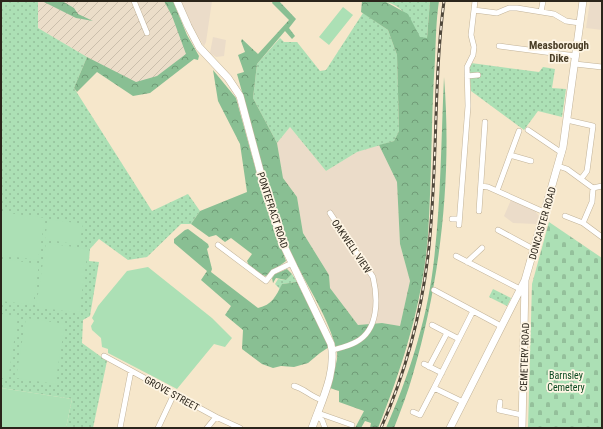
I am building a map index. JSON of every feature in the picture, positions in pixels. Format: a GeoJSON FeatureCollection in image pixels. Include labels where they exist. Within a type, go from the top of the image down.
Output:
{"type":"FeatureCollection","features":[{"type":"Feature","properties":{"kind":"highway","name":"PONTEFRACT ROAD"},"geometry":{"type":"LineString","coordinates":[[177,1],[199,47],[228,78],[240,96],[269,202],[282,242],[321,321],[332,350],[332,368],[312,428]]}},
{"type":"Feature","properties":{"kind":"highway","name":"DONCASTER ROAD"},"geometry":{"type":"LineString","coordinates":[[450,428],[525,280],[535,250],[544,212],[562,153],[583,1]]}},
{"type":"Feature","properties":{"kind":"highway","name":"CEMETERY ROAD"},"geometry":{"type":"LineString","coordinates":[[522,428],[526,301],[525,280]]}},
{"type":"Feature","properties":{"kind":"highway"},"geometry":{"type":"LineString","coordinates":[[520,289],[526,301]]}},
{"type":"Feature","properties":{"kind":"highway"},"geometry":{"type":"LineString","coordinates":[[514,301],[526,301]]}},
{"type":"Feature","properties":{"kind":"street"},"geometry":{"type":"LineString","coordinates":[[134,1],[147,33]]}},
{"type":"Feature","properties":{"kind":"street"},"geometry":{"type":"LineString","coordinates":[[452,219],[459,222],[468,106],[467,76],[468,63],[473,55],[474,47],[471,34],[475,1]]}},
{"type":"Feature","properties":{"kind":"street"},"geometry":{"type":"LineString","coordinates":[[541,12],[543,1]]}},
{"type":"Feature","properties":{"kind":"street"},"geometry":{"type":"LineString","coordinates":[[474,10],[497,12],[508,8],[517,8],[554,14],[566,21],[580,23]]}},
{"type":"Feature","properties":{"kind":"street"},"geometry":{"type":"LineString","coordinates":[[499,46],[575,60],[602,67]]}},
{"type":"Feature","properties":{"kind":"street"},"geometry":{"type":"LineString","coordinates":[[467,76],[478,75]]}},
{"type":"Feature","properties":{"kind":"street"},"geometry":{"type":"LineString","coordinates":[[567,120],[593,126],[587,170],[581,179]]}},
{"type":"Feature","properties":{"kind":"street"},"geometry":{"type":"LineString","coordinates":[[479,211],[485,122]]}},
{"type":"Feature","properties":{"kind":"street"},"geometry":{"type":"LineString","coordinates":[[528,130],[562,153]]}},
{"type":"Feature","properties":{"kind":"street"},"geometry":{"type":"LineString","coordinates":[[497,191],[519,131]]}},
{"type":"Feature","properties":{"kind":"street"},"geometry":{"type":"LineString","coordinates":[[510,155],[531,161]]}},
{"type":"Feature","properties":{"kind":"street"},"geometry":{"type":"LineString","coordinates":[[558,166],[567,169],[593,188],[602,186]]}},
{"type":"Feature","properties":{"kind":"street"},"geometry":{"type":"LineString","coordinates":[[481,186],[497,191],[544,212]]}},
{"type":"Feature","properties":{"kind":"street"},"geometry":{"type":"LineString","coordinates":[[583,224],[592,202],[593,188]]}},
{"type":"Feature","properties":{"kind":"street","name":"OAKWELL VIEW"},"geometry":{"type":"LineString","coordinates":[[330,213],[372,277],[376,289],[374,316],[368,332],[356,342],[332,350]]}},
{"type":"Feature","properties":{"kind":"street"},"geometry":{"type":"LineString","coordinates":[[565,216],[583,224],[602,237]]}},
{"type":"Feature","properties":{"kind":"street"},"geometry":{"type":"LineString","coordinates":[[498,230],[535,250]]}},
{"type":"Feature","properties":{"kind":"street"},"geometry":{"type":"LineString","coordinates":[[218,246],[266,281],[273,272],[292,264]]}},
{"type":"Feature","properties":{"kind":"street"},"geometry":{"type":"LineString","coordinates":[[467,262],[482,248]]}},
{"type":"Feature","properties":{"kind":"street"},"geometry":{"type":"LineString","coordinates":[[456,256],[520,289]]}},
{"type":"Feature","properties":{"kind":"street"},"geometry":{"type":"LineString","coordinates":[[434,290],[501,326]]}},
{"type":"Feature","properties":{"kind":"street"},"geometry":{"type":"LineString","coordinates":[[413,412],[420,415],[473,311]]}},
{"type":"Feature","properties":{"kind":"street"},"geometry":{"type":"LineString","coordinates":[[432,325],[459,339]]}},
{"type":"Feature","properties":{"kind":"street"},"geometry":{"type":"LineString","coordinates":[[442,373],[427,366],[447,333]]}},
{"type":"Feature","properties":{"kind":"street","name":"GROVE STREET"},"geometry":{"type":"LineString","coordinates":[[104,356],[216,417],[240,428]]}},
{"type":"Feature","properties":{"kind":"street"},"geometry":{"type":"LineString","coordinates":[[120,428],[131,371]]}},
{"type":"Feature","properties":{"kind":"street"},"geometry":{"type":"LineString","coordinates":[[294,386],[305,390],[311,396],[322,400]]}},
{"type":"Feature","properties":{"kind":"street"},"geometry":{"type":"LineString","coordinates":[[434,388],[463,402]]}},
{"type":"Feature","properties":{"kind":"street"},"geometry":{"type":"LineString","coordinates":[[158,428],[174,394]]}},
{"type":"Feature","properties":{"kind":"street"},"geometry":{"type":"LineString","coordinates":[[500,402],[499,410],[522,415]]}},
{"type":"Feature","properties":{"kind":"street"},"geometry":{"type":"LineString","coordinates":[[317,415],[352,425]]}},
{"type":"Feature","properties":{"kind":"street"},"geometry":{"type":"LineString","coordinates":[[317,415],[322,420],[325,428]]}},
{"type":"Feature","properties":{"kind":"street"},"geometry":{"type":"LineString","coordinates":[[207,428],[216,417]]}},
{"type":"Feature","properties":{"kind":"shaded area"},"geometry":{"type":"Polygon","coordinates":[[[38,1],[173,1],[191,52],[158,79],[136,87],[125,78],[38,28],[38,1]]]}},
{"type":"Feature","properties":{"kind":"shaded area"},"geometry":{"type":"Polygon","coordinates":[[[181,1],[212,1],[206,42],[204,46],[191,24],[181,1]]]}},
{"type":"Feature","properties":{"kind":"shaded area"},"geometry":{"type":"Polygon","coordinates":[[[590,1],[602,1],[602,30],[586,28],[590,1]]]}},
{"type":"Feature","properties":{"kind":"shaded area"},"geometry":{"type":"Polygon","coordinates":[[[213,37],[226,40],[224,56],[216,57],[210,53],[213,37]]]}},
{"type":"Feature","properties":{"kind":"shaded area"},"geometry":{"type":"Polygon","coordinates":[[[290,127],[326,171],[357,152],[379,145],[397,182],[400,244],[410,281],[400,326],[382,323],[358,325],[330,288],[329,275],[303,233],[297,197],[283,178],[277,143],[290,127]]]}},
{"type":"Feature","properties":{"kind":"shaded area"},"geometry":{"type":"Polygon","coordinates":[[[511,200],[535,211],[539,216],[536,224],[513,223],[504,216],[511,200]]]}},
{"type":"Feature","properties":{"kind":"green space"},"geometry":{"type":"Polygon","coordinates":[[[1,1],[38,1],[38,28],[87,57],[74,88],[152,211],[188,194],[200,211],[191,224],[181,224],[147,257],[128,260],[99,239],[90,249],[89,261],[99,262],[90,316],[83,320],[82,343],[107,361],[93,428],[66,428],[72,399],[1,388],[1,1]]]}},
{"type":"Feature","properties":{"kind":"green space"},"geometry":{"type":"Polygon","coordinates":[[[42,1],[62,1],[74,8],[78,14],[93,21],[76,18],[42,1]]]}},
{"type":"Feature","properties":{"kind":"green space"},"geometry":{"type":"Polygon","coordinates":[[[164,1],[173,1],[187,35],[199,56],[198,60],[194,59],[150,93],[133,96],[97,72],[77,92],[74,88],[87,57],[136,82],[157,76],[186,54],[172,16],[164,1]]]}},
{"type":"Feature","properties":{"kind":"green space"},"geometry":{"type":"Polygon","coordinates":[[[273,1],[279,1],[296,19],[289,28],[295,36],[292,39],[285,31],[257,64],[253,98],[277,143],[283,178],[297,197],[303,233],[329,275],[330,288],[358,325],[382,323],[400,326],[410,281],[400,244],[397,182],[379,145],[394,141],[399,131],[397,55],[388,30],[361,12],[362,1],[386,2],[408,14],[420,37],[427,38],[430,1],[439,1],[434,81],[428,235],[422,284],[417,309],[396,381],[378,428],[370,428],[371,423],[365,421],[361,428],[355,428],[364,411],[339,402],[339,391],[330,388],[337,356],[333,339],[322,312],[295,261],[281,227],[267,184],[237,74],[244,72],[238,55],[245,52],[241,41],[242,39],[258,54],[289,20],[272,3],[273,1]]]}},
{"type":"Feature","properties":{"kind":"green space"},"geometry":{"type":"Polygon","coordinates":[[[380,1],[430,1],[427,38],[420,38],[409,19],[400,9],[388,2],[380,1]]]}},
{"type":"Feature","properties":{"kind":"green space"},"geometry":{"type":"Polygon","coordinates":[[[343,7],[353,15],[329,45],[319,37],[343,7]]]}},
{"type":"Feature","properties":{"kind":"green space"},"geometry":{"type":"Polygon","coordinates":[[[363,13],[388,30],[397,55],[399,131],[394,141],[357,152],[326,171],[290,127],[277,143],[253,98],[257,64],[280,38],[284,42],[297,42],[320,71],[326,70],[363,13]]]}},
{"type":"Feature","properties":{"kind":"green space"},"geometry":{"type":"Polygon","coordinates":[[[471,63],[539,72],[543,67],[555,69],[552,88],[566,89],[562,117],[538,111],[524,130],[471,91],[469,67],[471,63]]]}},
{"type":"Feature","properties":{"kind":"green space"},"geometry":{"type":"Polygon","coordinates":[[[213,70],[236,98],[265,203],[286,261],[266,276],[257,273],[252,269],[247,261],[252,254],[231,238],[225,242],[216,235],[209,237],[191,224],[200,211],[247,192],[240,144],[218,101],[213,70]]]}},
{"type":"Feature","properties":{"kind":"green space"},"geometry":{"type":"Polygon","coordinates":[[[444,77],[446,114],[445,189],[442,227],[431,301],[423,338],[404,401],[394,428],[386,428],[409,370],[421,330],[430,289],[438,221],[444,77]]]}},
{"type":"Feature","properties":{"kind":"green space"},"geometry":{"type":"Polygon","coordinates":[[[1,212],[45,218],[38,260],[1,255],[1,212]]]}},
{"type":"Feature","properties":{"kind":"green space"},"geometry":{"type":"Polygon","coordinates":[[[48,219],[83,224],[79,245],[45,239],[48,219]]]}},
{"type":"Feature","properties":{"kind":"green space","name":"Barnsley Cemetery"},"geometry":{"type":"Polygon","coordinates":[[[549,222],[602,258],[602,428],[528,428],[532,284],[549,222]]]}},
{"type":"Feature","properties":{"kind":"green space"},"geometry":{"type":"Polygon","coordinates":[[[188,229],[208,244],[209,247],[207,249],[212,269],[211,272],[258,308],[267,305],[270,302],[282,284],[297,282],[329,347],[308,363],[294,367],[281,366],[273,368],[262,364],[242,349],[243,330],[225,315],[231,306],[201,280],[207,271],[174,243],[174,239],[188,229]]]}},
{"type":"Feature","properties":{"kind":"green space"},"geometry":{"type":"Polygon","coordinates":[[[46,243],[88,249],[79,313],[36,307],[46,243]]]}},
{"type":"Feature","properties":{"kind":"green space"},"geometry":{"type":"Polygon","coordinates":[[[1,259],[39,264],[33,305],[1,301],[1,259]]]}},
{"type":"Feature","properties":{"kind":"green space"},"geometry":{"type":"Polygon","coordinates":[[[148,267],[212,318],[232,338],[225,347],[214,344],[177,389],[108,353],[108,349],[102,347],[101,338],[92,330],[91,326],[94,321],[92,318],[98,306],[127,271],[148,267]]]}},
{"type":"Feature","properties":{"kind":"green space"},"geometry":{"type":"Polygon","coordinates":[[[287,269],[292,274],[286,280],[276,278],[273,283],[272,278],[275,274],[287,269]]]}},
{"type":"Feature","properties":{"kind":"green space"},"geometry":{"type":"Polygon","coordinates":[[[292,274],[297,282],[282,284],[280,289],[275,284],[278,279],[286,280],[292,274]]]}},
{"type":"Feature","properties":{"kind":"green space"},"geometry":{"type":"Polygon","coordinates":[[[493,289],[511,298],[507,306],[489,297],[493,289]]]}},
{"type":"Feature","properties":{"kind":"green space"},"geometry":{"type":"Polygon","coordinates":[[[1,314],[18,316],[8,379],[1,378],[1,314]]]}},
{"type":"Feature","properties":{"kind":"green space"},"geometry":{"type":"Polygon","coordinates":[[[26,318],[65,324],[55,384],[16,378],[26,318]]]}},
{"type":"Feature","properties":{"kind":"green space"},"geometry":{"type":"Polygon","coordinates":[[[1,388],[72,399],[66,428],[1,428],[1,388]]]}},
{"type":"Feature","properties":{"kind":"railway"},"geometry":{"type":"LineString","coordinates":[[381,428],[405,365],[425,278],[431,224],[438,64],[444,1]]}},
{"type":"Feature","properties":{"kind":"district","name":"Measborough Dike"},"geometry":{"type":"Point","coordinates":[559,51]}}]}
